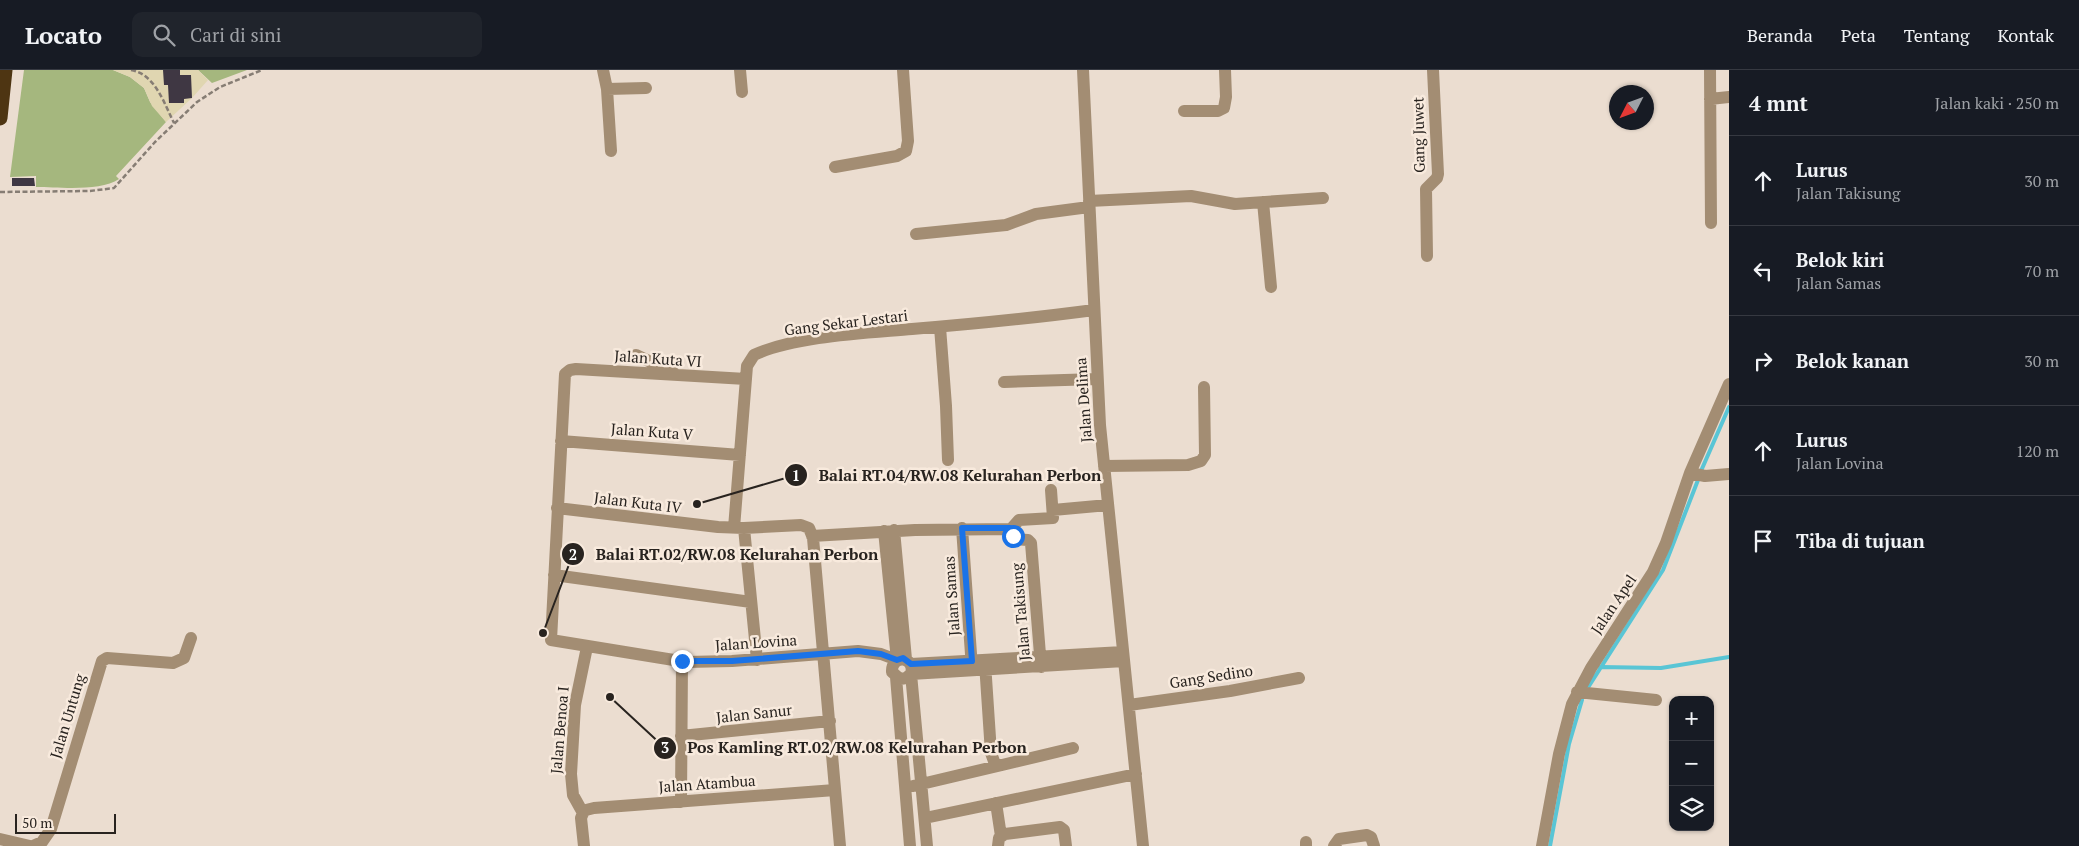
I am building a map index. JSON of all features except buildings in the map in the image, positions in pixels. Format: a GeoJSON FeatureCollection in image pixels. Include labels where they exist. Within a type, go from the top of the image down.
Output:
{"type":"FeatureCollection","features":[{"type":"Feature","properties":{"kind":"highway"},"geometry":{"type":"LineString","coordinates":[[0,118],[5,70]]}},
{"type":"Feature","properties":{"kind":"street"},"geometry":{"type":"LineString","coordinates":[[603,70],[607,89],[611,151]]}},
{"type":"Feature","properties":{"kind":"street"},"geometry":{"type":"LineString","coordinates":[[740,70],[742,92]]}},
{"type":"Feature","properties":{"kind":"street"},"geometry":{"type":"LineString","coordinates":[[835,167],[896,156],[906,151],[908,141],[903,70]]}},
{"type":"Feature","properties":{"kind":"street","name":"Jalan Delima"},"geometry":{"type":"LineString","coordinates":[[1082,70],[1097,379],[1104,466],[1143,846]]}},
{"type":"Feature","properties":{"kind":"street"},"geometry":{"type":"LineString","coordinates":[[1184,110],[1218,111],[1224,108],[1226,97],[1225,70]]}},
{"type":"Feature","properties":{"kind":"street","name":"Gang Juwet"},"geometry":{"type":"LineString","coordinates":[[1427,256],[1426,189],[1437,178],[1438,174],[1433,70]]}},
{"type":"Feature","properties":{"kind":"street"},"geometry":{"type":"LineString","coordinates":[[1710,70],[1711,223]]}},
{"type":"Feature","properties":{"kind":"street"},"geometry":{"type":"LineString","coordinates":[[607,89],[646,88]]}},
{"type":"Feature","properties":{"kind":"street"},"geometry":{"type":"LineString","coordinates":[[1710,98],[1729,96]]}},
{"type":"Feature","properties":{"kind":"street"},"geometry":{"type":"LineString","coordinates":[[916,234],[1006,225],[1036,214],[1089,204],[1192,196],[1206,197],[1226,203],[1323,198]]}},
{"type":"Feature","properties":{"kind":"street"},"geometry":{"type":"LineString","coordinates":[[1264,202],[1271,287]]}},
{"type":"Feature","properties":{"kind":"street","name":"Gang Sekar Lestari"},"geometry":{"type":"LineString","coordinates":[[746,379],[747,366],[752,357],[772,348],[836,337],[1094,310]]}},
{"type":"Feature","properties":{"kind":"street"},"geometry":{"type":"LineString","coordinates":[[940,327],[946,389],[948,460]]}},
{"type":"Feature","properties":{"kind":"street"},"geometry":{"type":"LineString","coordinates":[[636,355],[682,376]]}},
{"type":"Feature","properties":{"kind":"street","name":"Jalan Kuta VI"},"geometry":{"type":"LineString","coordinates":[[561,441],[564,378],[568,370],[746,379]]}},
{"type":"Feature","properties":{"kind":"street"},"geometry":{"type":"LineString","coordinates":[[746,379],[740,455],[739,528],[751,602],[757,660]]}},
{"type":"Feature","properties":{"kind":"street"},"geometry":{"type":"LineString","coordinates":[[1004,382],[1097,379]]}},
{"type":"Feature","properties":{"kind":"street","name":"Jalan Apel"},"geometry":{"type":"LineString","coordinates":[[1542,846],[1564,728],[1577,692],[1590,668],[1653,572],[1690,473],[1729,384]]}},
{"type":"Feature","properties":{"kind":"street"},"geometry":{"type":"LineString","coordinates":[[1104,466],[1188,465],[1201,461],[1205,455],[1204,387]]}},
{"type":"Feature","properties":{"kind":"street"},"geometry":{"type":"LineString","coordinates":[[561,441],[554,575],[751,602]]}},
{"type":"Feature","properties":{"kind":"street","name":"Jalan Kuta V"},"geometry":{"type":"LineString","coordinates":[[561,441],[740,455]]}},
{"type":"Feature","properties":{"kind":"street"},"geometry":{"type":"LineString","coordinates":[[1690,473],[1705,476],[1729,474]]}},
{"type":"Feature","properties":{"kind":"street"},"geometry":{"type":"LineString","coordinates":[[840,846],[812,536],[962,528],[1011,529],[1018,520],[1050,520],[1053,517],[1051,490]]}},
{"type":"Feature","properties":{"kind":"street"},"geometry":{"type":"LineString","coordinates":[[1053,510],[1108,505]]}},
{"type":"Feature","properties":{"kind":"street","name":"Jalan Kuta IV"},"geometry":{"type":"LineString","coordinates":[[558,508],[689,525],[739,528],[805,525],[811,530],[812,536]]}},
{"type":"Feature","properties":{"kind":"street","name":"Jalan Samas"},"geometry":{"type":"LineString","coordinates":[[962,528],[972,666]]}},
{"type":"Feature","properties":{"kind":"street","name":"Jalan Takisung"},"geometry":{"type":"LineString","coordinates":[[1011,529],[1014,539],[1028,540],[1031,543],[1041,662]]}},
{"type":"Feature","properties":{"kind":"street"},"geometry":{"type":"LineString","coordinates":[[889,531],[922,785],[927,844],[910,845],[896,677],[906,678],[906,664]]}},
{"type":"Feature","properties":{"kind":"street","name":"Jalan Lovina"},"geometry":{"type":"LineString","coordinates":[[554,575],[550,637],[551,640],[557,642],[682,661],[757,660],[866,651],[881,654],[906,664]]}},
{"type":"Feature","properties":{"kind":"street","name":"Jalan Untung"},"geometry":{"type":"LineString","coordinates":[[0,840],[32,846],[42,842],[51,829],[102,661],[107,658],[173,663],[184,658],[191,638]]}},
{"type":"Feature","properties":{"kind":"street","name":"Jalan Benoa I"},"geometry":{"type":"LineString","coordinates":[[583,813],[573,795],[571,774],[575,705],[587,647]]}},
{"type":"Feature","properties":{"kind":"street"},"geometry":{"type":"LineString","coordinates":[[906,664],[972,666],[1123,656]]}},
{"type":"Feature","properties":{"kind":"street"},"geometry":{"type":"LineString","coordinates":[[681,802],[682,661]]}},
{"type":"Feature","properties":{"kind":"street"},"geometry":{"type":"LineString","coordinates":[[985,665],[992,757],[995,764],[1002,765]]}},
{"type":"Feature","properties":{"kind":"street","name":"Gang Sedino"},"geometry":{"type":"LineString","coordinates":[[1128,705],[1230,691],[1299,678]]}},
{"type":"Feature","properties":{"kind":"street"},"geometry":{"type":"LineString","coordinates":[[1577,692],[1656,700]]}},
{"type":"Feature","properties":{"kind":"street","name":"Jalan Sanur"},"geometry":{"type":"LineString","coordinates":[[682,736],[830,722]]}},
{"type":"Feature","properties":{"kind":"street"},"geometry":{"type":"LineString","coordinates":[[906,786],[922,785],[1073,748]]}},
{"type":"Feature","properties":{"kind":"street"},"geometry":{"type":"LineString","coordinates":[[925,818],[1136,774]]}},
{"type":"Feature","properties":{"kind":"street","name":"Jalan Atambua"},"geometry":{"type":"LineString","coordinates":[[583,813],[594,808],[835,790]]}},
{"type":"Feature","properties":{"kind":"street"},"geometry":{"type":"LineString","coordinates":[[996,803],[999,842],[1060,827],[1064,828],[1066,846]]}},
{"type":"Feature","properties":{"kind":"street"},"geometry":{"type":"LineString","coordinates":[[583,813],[581,818],[584,846]]}},
{"type":"Feature","properties":{"kind":"street"},"geometry":{"type":"LineString","coordinates":[[1334,846],[1339,839],[1364,835],[1371,837],[1374,846]]}},
{"type":"Feature","properties":{"kind":"path"},"geometry":{"type":"LineString","coordinates":[[131,70],[147,76],[159,93],[174,123]]}},
{"type":"Feature","properties":{"kind":"path"},"geometry":{"type":"LineString","coordinates":[[0,192],[90,191],[114,188],[185,112],[214,91],[262,70]]}},
{"type":"Feature","properties":{"kind":"green space"},"geometry":{"type":"Polygon","coordinates":[[[24,70],[113,70],[130,77],[144,88],[150,102],[166,122],[116,176],[119,179],[111,183],[79,188],[36,187],[36,176],[10,177],[24,70]]]}},
{"type":"Feature","properties":{"kind":"green space"},"geometry":{"type":"Polygon","coordinates":[[[198,70],[247,70],[212,83],[198,70]]]}},
{"type":"Feature","properties":{"kind":"sand"},"geometry":{"type":"Polygon","coordinates":[[[113,70],[198,70],[208,80],[166,122],[152,106],[144,88],[130,77],[113,70]]]}},
{"type":"Feature","properties":{"kind":"waterway"},"geometry":{"type":"LineString","coordinates":[[1701,471],[1729,407]]}},
{"type":"Feature","properties":{"kind":"waterway"},"geometry":{"type":"LineString","coordinates":[[1589,686],[1663,570],[1698,480]]}},
{"type":"Feature","properties":{"kind":"waterway"},"geometry":{"type":"LineString","coordinates":[[1600,667],[1661,668],[1729,657]]}},
{"type":"Feature","properties":{"kind":"waterway"},"geometry":{"type":"LineString","coordinates":[[1550,846],[1569,744],[1582,700]]}},
{"type":"Feature","properties":{"kind":"place","name":"Balai RT.04/RW.08 Kelurahan Perbon"},"geometry":{"type":"Point","coordinates":[697,504]}},
{"type":"Feature","properties":{"kind":"place","name":"Balai RT.02/RW.08 Kelurahan Perbon"},"geometry":{"type":"Point","coordinates":[543,633]}},
{"type":"Feature","properties":{"kind":"place","name":"Pos Kamling RT.02/RW.08 Kelurahan Perbon"},"geometry":{"type":"Point","coordinates":[610,697]}},
{"type":"Feature","properties":{"kind":"route"},"geometry":{"type":"LineString","coordinates":[[682,661],[732,661],[845,651],[866,651],[897,660],[903,658],[911,664],[972,661],[962,528],[1010,528],[1013,536]]}}]}
